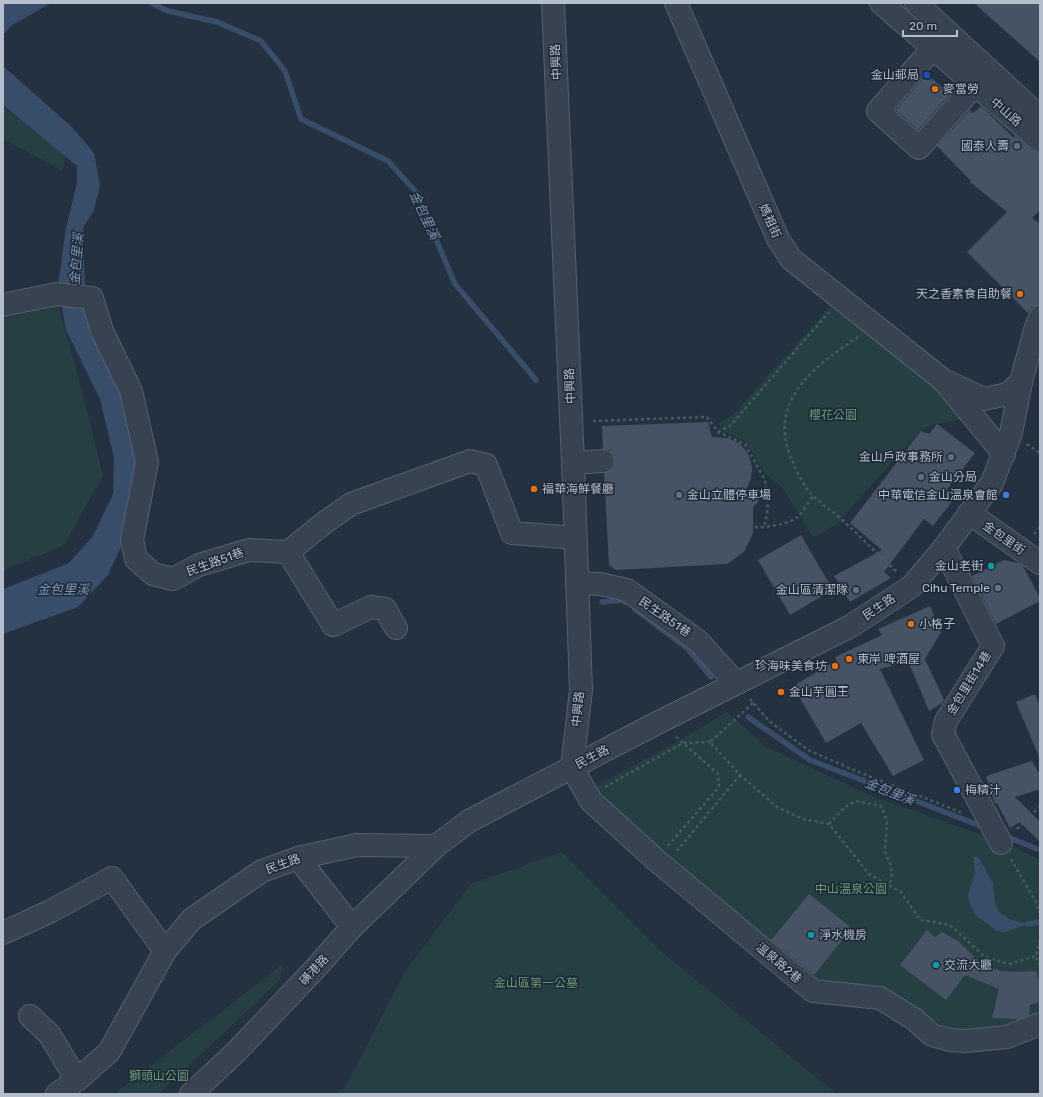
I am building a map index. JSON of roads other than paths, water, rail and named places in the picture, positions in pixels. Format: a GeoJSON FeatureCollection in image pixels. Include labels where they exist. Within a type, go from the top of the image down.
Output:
{"type":"FeatureCollection","features":[{"type":"Feature","properties":{"kind":"street","name":"中興路"},"geometry":{"type":"LineString","coordinates":[[553,3],[573,463],[581,690],[572,768]]}},
{"type":"Feature","properties":{"kind":"street","name":"媽祖街"},"geometry":{"type":"LineString","coordinates":[[676,3],[778,240],[791,259],[943,380],[1004,454]]}},
{"type":"Feature","properties":{"kind":"street","name":"中山路"},"geometry":{"type":"LineString","coordinates":[[881,3],[1040,141]]}},
{"type":"Feature","properties":{"kind":"street","name":"中山路"},"geometry":{"type":"LineString","coordinates":[[916,3],[1040,116]]}},
{"type":"Feature","properties":{"kind":"street"},"geometry":{"type":"LineString","coordinates":[[932,48],[878,111],[919,148],[975,85]]}},
{"type":"Feature","properties":{"kind":"street","name":"民生路51巷"},"geometry":{"type":"LineString","coordinates":[[3,305],[56,294],[92,298],[102,331],[131,391],[147,462],[132,540],[136,559],[153,574],[173,579],[200,565],[249,550],[288,552]]}},
{"type":"Feature","properties":{"kind":"street","name":"民生路"},"geometry":{"type":"LineString","coordinates":[[57,1094],[77,1080],[109,1052],[165,951],[192,919],[262,871],[298,858],[357,845],[436,846],[469,821],[659,722],[851,626],[912,586],[944,548],[992,483],[1011,433],[1021,382],[1040,317]]}},
{"type":"Feature","properties":{"kind":"street","name":"媽祖街"},"geometry":{"type":"LineString","coordinates":[[943,380],[984,399],[1008,394],[1021,382]]}},
{"type":"Feature","properties":{"kind":"street"},"geometry":{"type":"LineString","coordinates":[[396,628],[385,609],[371,608],[333,625],[288,552],[324,523],[351,504],[470,461],[486,465],[512,533],[575,538]]}},
{"type":"Feature","properties":{"kind":"street"},"geometry":{"type":"LineString","coordinates":[[573,463],[603,461]]}},
{"type":"Feature","properties":{"kind":"street","name":"金包里街"},"geometry":{"type":"LineString","coordinates":[[969,513],[1040,562]]}},
{"type":"Feature","properties":{"kind":"street","name":"金包里街14巷"},"geometry":{"type":"LineString","coordinates":[[944,548],[993,646],[946,720],[943,734],[990,821],[1008,837]]}},
{"type":"Feature","properties":{"kind":"street","name":"民生路51巷"},"geometry":{"type":"LineString","coordinates":[[577,583],[600,584],[627,590],[698,641],[736,683]]}},
{"type":"Feature","properties":{"kind":"street","name":"溫泉路2巷"},"geometry":{"type":"LineString","coordinates":[[572,768],[591,801],[666,856],[813,991],[880,998],[914,1019],[932,1035],[950,1040],[964,1042],[1008,1037],[1040,1024]]}},
{"type":"Feature","properties":{"kind":"street","name":"磺港路"},"geometry":{"type":"LineString","coordinates":[[191,1094],[246,1042],[314,970],[352,927],[436,846]]}},
{"type":"Feature","properties":{"kind":"street"},"geometry":{"type":"LineString","coordinates":[[298,858],[352,927]]}},
{"type":"Feature","properties":{"kind":"street"},"geometry":{"type":"LineString","coordinates":[[3,932],[51,911],[112,878],[165,951]]}},
{"type":"Feature","properties":{"kind":"street"},"geometry":{"type":"LineString","coordinates":[[30,1016],[50,1034],[77,1080]]}},
{"type":"Feature","properties":{"kind":"water"},"geometry":{"type":"Polygon","coordinates":[[[3,3],[51,3],[11,26],[3,35],[3,3]]]}},
{"type":"Feature","properties":{"kind":"water","name":"金包里溪"},"geometry":{"type":"Polygon","coordinates":[[[3,66],[72,127],[94,153],[100,185],[94,210],[83,228],[85,290],[127,397],[140,465],[131,525],[108,575],[78,607],[3,634],[3,589],[69,563],[93,536],[113,494],[114,458],[100,399],[66,330],[58,285],[66,228],[77,183],[77,166],[3,105],[3,66]]]}},
{"type":"Feature","properties":{"kind":"water"},"geometry":{"type":"Polygon","coordinates":[[[973,856],[979,858],[993,883],[995,904],[1000,913],[1009,919],[1028,924],[1003,933],[995,930],[977,917],[970,905],[968,895],[975,873],[973,856]]]}},
{"type":"Feature","properties":{"kind":"waterway","name":"金包里溪"},"geometry":{"type":"LineString","coordinates":[[151,3],[168,11],[217,22],[261,41],[285,71],[301,119],[388,161],[416,192],[455,284],[536,380]]}},
{"type":"Feature","properties":{"kind":"waterway","name":"金包里溪"},"geometry":{"type":"LineString","coordinates":[[602,602],[622,600],[625,602]]}},
{"type":"Feature","properties":{"kind":"waterway","name":"金包里溪"},"geometry":{"type":"LineString","coordinates":[[635,609],[687,648],[711,677]]}},
{"type":"Feature","properties":{"kind":"waterway","name":"金包里溪"},"geometry":{"type":"LineString","coordinates":[[748,717],[810,760],[986,828]]}},
{"type":"Feature","properties":{"kind":"waterway","name":"金包里溪"},"geometry":{"type":"LineString","coordinates":[[1005,836],[1040,850]]}},
{"type":"Feature","properties":{"kind":"waterway"},"geometry":{"type":"LineString","coordinates":[[1028,924],[1040,922]]}},
{"type":"Feature","properties":{"kind":"place","name":"金山郵局"},"geometry":{"type":"Point","coordinates":[927,75]}},
{"type":"Feature","properties":{"kind":"place","name":"麥當勞"},"geometry":{"type":"Point","coordinates":[935,89]}},
{"type":"Feature","properties":{"kind":"place","name":"國泰人壽"},"geometry":{"type":"Point","coordinates":[1017,146]}},
{"type":"Feature","properties":{"kind":"place","name":"天之香素食自助餐"},"geometry":{"type":"Point","coordinates":[1020,294]}},
{"type":"Feature","properties":{"kind":"place","name":"金山戶政事務所"},"geometry":{"type":"Point","coordinates":[951,457]}},
{"type":"Feature","properties":{"kind":"place","name":"金山分局"},"geometry":{"type":"Point","coordinates":[921,477]}},
{"type":"Feature","properties":{"kind":"place","name":"福華海鮮餐廳"},"geometry":{"type":"Point","coordinates":[534,489]}},
{"type":"Feature","properties":{"kind":"place","name":"金山立體停車場"},"geometry":{"type":"Point","coordinates":[679,495]}},
{"type":"Feature","properties":{"kind":"place","name":"中華電信金山溫泉會館"},"geometry":{"type":"Point","coordinates":[1006,495]}},
{"type":"Feature","properties":{"kind":"place","name":"金山老街"},"geometry":{"type":"Point","coordinates":[991,566]}},
{"type":"Feature","properties":{"kind":"place","name":"Cihu Temple"},"geometry":{"type":"Point","coordinates":[998,588]}},
{"type":"Feature","properties":{"kind":"place","name":"金山區清潔隊"},"geometry":{"type":"Point","coordinates":[856,590]}},
{"type":"Feature","properties":{"kind":"place","name":"小格子"},"geometry":{"type":"Point","coordinates":[911,624]}},
{"type":"Feature","properties":{"kind":"place","name":"東岸 啤酒屋"},"geometry":{"type":"Point","coordinates":[849,659]}},
{"type":"Feature","properties":{"kind":"place","name":"珍海味美食坊"},"geometry":{"type":"Point","coordinates":[835,666]}},
{"type":"Feature","properties":{"kind":"place","name":"金山芋圓王"},"geometry":{"type":"Point","coordinates":[781,692]}},
{"type":"Feature","properties":{"kind":"place","name":"梅精汁"},"geometry":{"type":"Point","coordinates":[957,790]}},
{"type":"Feature","properties":{"kind":"place","name":"淨水機房"},"geometry":{"type":"Point","coordinates":[811,935]}},
{"type":"Feature","properties":{"kind":"place","name":"交流大廳"},"geometry":{"type":"Point","coordinates":[936,965]}},
{"type":"Feature","properties":{"kind":"park label","name":"櫻花公園"},"geometry":{"type":"Point","coordinates":[833,415]}},
{"type":"Feature","properties":{"kind":"park label","name":"中山溫泉公園"},"geometry":{"type":"Point","coordinates":[851,889]}},
{"type":"Feature","properties":{"kind":"park label","name":"金山區第一公墓"},"geometry":{"type":"Point","coordinates":[536,983]}},
{"type":"Feature","properties":{"kind":"park label","name":"獅頭山公園"},"geometry":{"type":"Point","coordinates":[159,1076]}}]}
